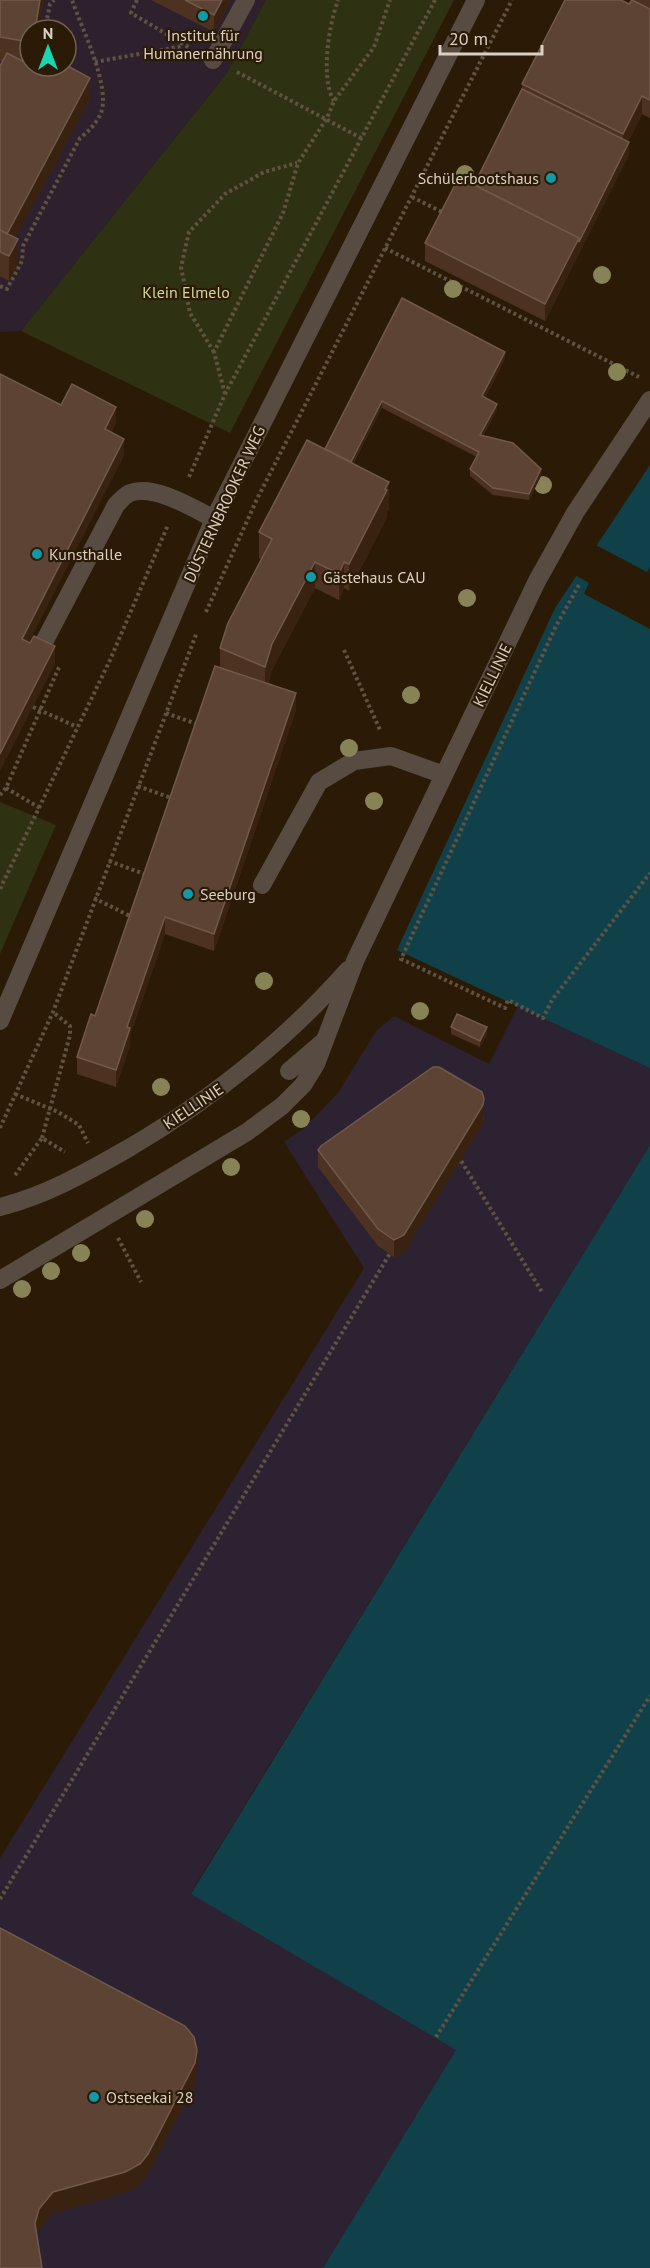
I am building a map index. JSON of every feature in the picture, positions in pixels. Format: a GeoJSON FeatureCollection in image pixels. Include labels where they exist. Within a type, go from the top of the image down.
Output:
{"type":"FeatureCollection","features":[{"type":"Feature","properties":{"kind":"street"},"geometry":{"type":"LineString","coordinates":[[213,60],[246,0]]}},
{"type":"Feature","properties":{"kind":"street","name":"DÜSTERNBROOKER WEG"},"geometry":{"type":"LineString","coordinates":[[0,1021],[214,519],[476,0]]}},
{"type":"Feature","properties":{"kind":"street","name":"KIELLINIE"},"geometry":{"type":"LineString","coordinates":[[0,1280],[198,1163],[282,1106],[303,1085],[328,1038],[355,962],[551,556],[575,513],[650,400]]}},
{"type":"Feature","properties":{"kind":"street"},"geometry":{"type":"LineString","coordinates":[[43,644],[116,505],[129,493],[145,491],[179,500],[214,519]]}},
{"type":"Feature","properties":{"kind":"street"},"geometry":{"type":"LineString","coordinates":[[262,885],[319,782],[354,761],[391,756],[444,776]]}},
{"type":"Feature","properties":{"kind":"street","name":"KIELLINIE"},"geometry":{"type":"LineString","coordinates":[[0,1207],[57,1188],[189,1111],[262,1056],[322,998],[355,962]]}},
{"type":"Feature","properties":{"kind":"street"},"geometry":{"type":"LineString","coordinates":[[289,1071],[328,1038]]}},
{"type":"Feature","properties":{"kind":"path"},"geometry":{"type":"LineString","coordinates":[[47,18],[50,4],[54,0]]}},
{"type":"Feature","properties":{"kind":"path"},"geometry":{"type":"LineString","coordinates":[[0,286],[7,289],[22,261],[23,246],[80,138],[94,126],[102,111],[103,98],[95,62],[72,0]]}},
{"type":"Feature","properties":{"kind":"path"},"geometry":{"type":"LineString","coordinates":[[95,62],[184,46],[131,13],[137,0]]}},
{"type":"Feature","properties":{"kind":"path"},"geometry":{"type":"LineString","coordinates":[[334,101],[327,90],[328,58],[333,16],[338,0]]}},
{"type":"Feature","properties":{"kind":"path"},"geometry":{"type":"LineString","coordinates":[[214,352],[283,213],[298,163],[327,118],[334,101],[374,47],[390,0]]}},
{"type":"Feature","properties":{"kind":"path"},"geometry":{"type":"LineString","coordinates":[[0,889],[110,660],[225,394],[363,139],[435,0]]}},
{"type":"Feature","properties":{"kind":"path"},"geometry":{"type":"LineString","coordinates":[[205,614],[257,499],[512,0]]}},
{"type":"Feature","properties":{"kind":"path"},"geometry":{"type":"LineString","coordinates":[[230,68],[363,139]]}},
{"type":"Feature","properties":{"kind":"path"},"geometry":{"type":"LineString","coordinates":[[225,394],[214,352],[189,313],[181,267],[189,232],[225,194],[264,172],[298,163]]}},
{"type":"Feature","properties":{"kind":"path"},"geometry":{"type":"LineString","coordinates":[[412,197],[448,215]]}},
{"type":"Feature","properties":{"kind":"path"},"geometry":{"type":"LineString","coordinates":[[386,248],[642,379]]}},
{"type":"Feature","properties":{"kind":"path"},"geometry":{"type":"LineString","coordinates":[[484,298],[487,292]]}},
{"type":"Feature","properties":{"kind":"path"},"geometry":{"type":"LineString","coordinates":[[579,585],[556,626],[401,959],[505,1008],[508,1000],[543,1018],[552,1000],[650,873]]}},
{"type":"Feature","properties":{"kind":"path"},"geometry":{"type":"LineString","coordinates":[[0,1128],[53,1012],[94,898],[200,625]]}},
{"type":"Feature","properties":{"kind":"path"},"geometry":{"type":"LineString","coordinates":[[0,795],[6,788],[62,660],[43,644]]}},
{"type":"Feature","properties":{"kind":"path"},"geometry":{"type":"LineString","coordinates":[[344,650],[391,756]]}},
{"type":"Feature","properties":{"kind":"path"},"geometry":{"type":"LineString","coordinates":[[33,707],[77,728]]}},
{"type":"Feature","properties":{"kind":"path"},"geometry":{"type":"LineString","coordinates":[[166,713],[201,725]]}},
{"type":"Feature","properties":{"kind":"path"},"geometry":{"type":"LineString","coordinates":[[138,786],[175,800]]}},
{"type":"Feature","properties":{"kind":"path"},"geometry":{"type":"LineString","coordinates":[[6,788],[40,808]]}},
{"type":"Feature","properties":{"kind":"path"},"geometry":{"type":"LineString","coordinates":[[109,861],[149,876]]}},
{"type":"Feature","properties":{"kind":"path"},"geometry":{"type":"LineString","coordinates":[[94,898],[134,918]]}},
{"type":"Feature","properties":{"kind":"path"},"geometry":{"type":"LineString","coordinates":[[42,1138],[70,1035],[70,1026],[53,1012]]}},
{"type":"Feature","properties":{"kind":"path"},"geometry":{"type":"LineString","coordinates":[[15,1094],[58,1112],[80,1125],[98,1166]]}},
{"type":"Feature","properties":{"kind":"path"},"geometry":{"type":"LineString","coordinates":[[453,1149],[542,1292]]}},
{"type":"Feature","properties":{"kind":"path"},"geometry":{"type":"LineString","coordinates":[[9,1184],[32,1150]]}},
{"type":"Feature","properties":{"kind":"path"},"geometry":{"type":"LineString","coordinates":[[98,1223],[119,1238],[141,1282]]}},
{"type":"Feature","properties":{"kind":"path"},"geometry":{"type":"LineString","coordinates":[[0,1899],[398,1240]]}},
{"type":"Feature","properties":{"kind":"path"},"geometry":{"type":"LineString","coordinates":[[436,2037],[650,1696]]}},
{"type":"Feature","properties":{"kind":"shaded area"},"geometry":{"type":"Polygon","coordinates":[[[0,0],[266,0],[227,73],[21,331],[0,332],[0,0]]]}},
{"type":"Feature","properties":{"kind":"shaded area"},"geometry":{"type":"Polygon","coordinates":[[[519,1004],[650,1068],[650,1145],[191,1893],[456,2050],[323,2268],[0,2268],[0,1858],[364,1268],[284,1142],[303,1129],[337,1094],[377,1030],[394,1016],[489,1064],[519,1004]]]}},
{"type":"Feature","properties":{"kind":"green space","name":"Klein Elmelo"},"geometry":{"type":"Polygon","coordinates":[[[266,0],[454,0],[230,433],[21,331],[227,73],[266,0]]]}},
{"type":"Feature","properties":{"kind":"green space"},"geometry":{"type":"Polygon","coordinates":[[[0,802],[56,825],[0,954],[0,802]]]}},
{"type":"Feature","properties":{"kind":"water"},"geometry":{"type":"Polygon","coordinates":[[[650,465],[650,1068],[397,950],[555,608],[650,465]]]}},
{"type":"Feature","properties":{"kind":"water"},"geometry":{"type":"Polygon","coordinates":[[[650,1145],[650,2268],[323,2268],[456,2050],[191,1894],[650,1145]]]}},
{"type":"Feature","properties":{"kind":"pier"},"geometry":{"type":"Polygon","coordinates":[[[596,545],[647,572],[650,567],[650,629],[584,594],[589,583],[575,575],[596,545]]]}},
{"type":"Feature","properties":{"kind":"building"},"geometry":{"type":"Polygon","coordinates":[[[0,0],[40,0],[37,18],[18,18],[18,40],[0,37],[0,0]]]}},
{"type":"Feature","properties":{"kind":"building"},"geometry":{"type":"Polygon","coordinates":[[[185,0],[222,0],[214,15],[185,0]]]}},
{"type":"Feature","properties":{"kind":"building"},"geometry":{"type":"Polygon","coordinates":[[[565,0],[621,0],[629,4],[632,0],[650,9],[650,100],[642,96],[623,134],[522,84],[565,0]]]}},
{"type":"Feature","properties":{"kind":"building"},"geometry":{"type":"Polygon","coordinates":[[[7,53],[18,59],[18,78],[78,78],[78,72],[90,78],[7,234],[0,230],[0,66],[7,53]]]}},
{"type":"Feature","properties":{"kind":"building","name":"Schülerbootshaus"},"geometry":{"type":"Polygon","coordinates":[[[522,89],[629,142],[579,242],[579,238],[474,185],[522,89]]]}},
{"type":"Feature","properties":{"kind":"building"},"geometry":{"type":"Polygon","coordinates":[[[459,177],[579,238],[545,304],[425,243],[459,177]]]}},
{"type":"Feature","properties":{"kind":"building"},"geometry":{"type":"Polygon","coordinates":[[[0,230],[18,239],[9,256],[0,252],[0,230]]]}},
{"type":"Feature","properties":{"kind":"building"},"geometry":{"type":"Polygon","coordinates":[[[402,298],[505,352],[482,396],[497,404],[480,435],[513,443],[541,469],[529,494],[493,488],[470,469],[479,452],[382,401],[351,462],[325,449],[402,298]]]}},
{"type":"Feature","properties":{"kind":"building","name":"Kunsthalle"},"geometry":{"type":"Polygon","coordinates":[[[0,374],[61,405],[72,384],[116,407],[105,429],[124,439],[22,639],[30,643],[34,636],[55,646],[0,754],[0,374]]]}},
{"type":"Feature","properties":{"kind":"building","name":"Gästehaus CAU"},"geometry":{"type":"Polygon","coordinates":[[[307,440],[389,482],[349,564],[344,562],[339,574],[315,562],[272,644],[265,667],[220,648],[228,623],[272,539],[259,532],[307,440]]]}},
{"type":"Feature","properties":{"kind":"building","name":"Seeburg"},"geometry":{"type":"Polygon","coordinates":[[[215,666],[296,693],[214,934],[165,917],[127,1027],[130,1028],[116,1070],[77,1057],[91,1014],[95,1016],[215,666]]]}},
{"type":"Feature","properties":{"kind":"building"},"geometry":{"type":"Polygon","coordinates":[[[457,1014],[487,1027],[480,1041],[451,1027],[457,1014]]]}},
{"type":"Feature","properties":{"kind":"building"},"geometry":{"type":"Polygon","coordinates":[[[433,1067],[439,1067],[482,1092],[483,1105],[404,1235],[394,1240],[378,1229],[318,1150],[433,1067]]]}},
{"type":"Feature","properties":{"kind":"building","name":"Ostseekai 28"},"geometry":{"type":"Polygon","coordinates":[[[0,1928],[185,2026],[194,2037],[197,2050],[195,2063],[148,2154],[140,2164],[125,2172],[53,2192],[39,2209],[35,2223],[42,2268],[0,2268],[0,1928]]]}},
{"type":"Feature","properties":{"kind":"place","name":"Institut für Humanernährung"},"geometry":{"type":"Point","coordinates":[203,16]}},
{"type":"Feature","properties":{"kind":"place","name":"Schülerbootshaus"},"geometry":{"type":"Point","coordinates":[551,178]}},
{"type":"Feature","properties":{"kind":"place","name":"Kunsthalle"},"geometry":{"type":"Point","coordinates":[37,554]}},
{"type":"Feature","properties":{"kind":"place","name":"Gästehaus CAU"},"geometry":{"type":"Point","coordinates":[311,577]}},
{"type":"Feature","properties":{"kind":"place","name":"Seeburg"},"geometry":{"type":"Point","coordinates":[188,894]}},
{"type":"Feature","properties":{"kind":"place","name":"Ostseekai 28"},"geometry":{"type":"Point","coordinates":[94,2097]}}]}
